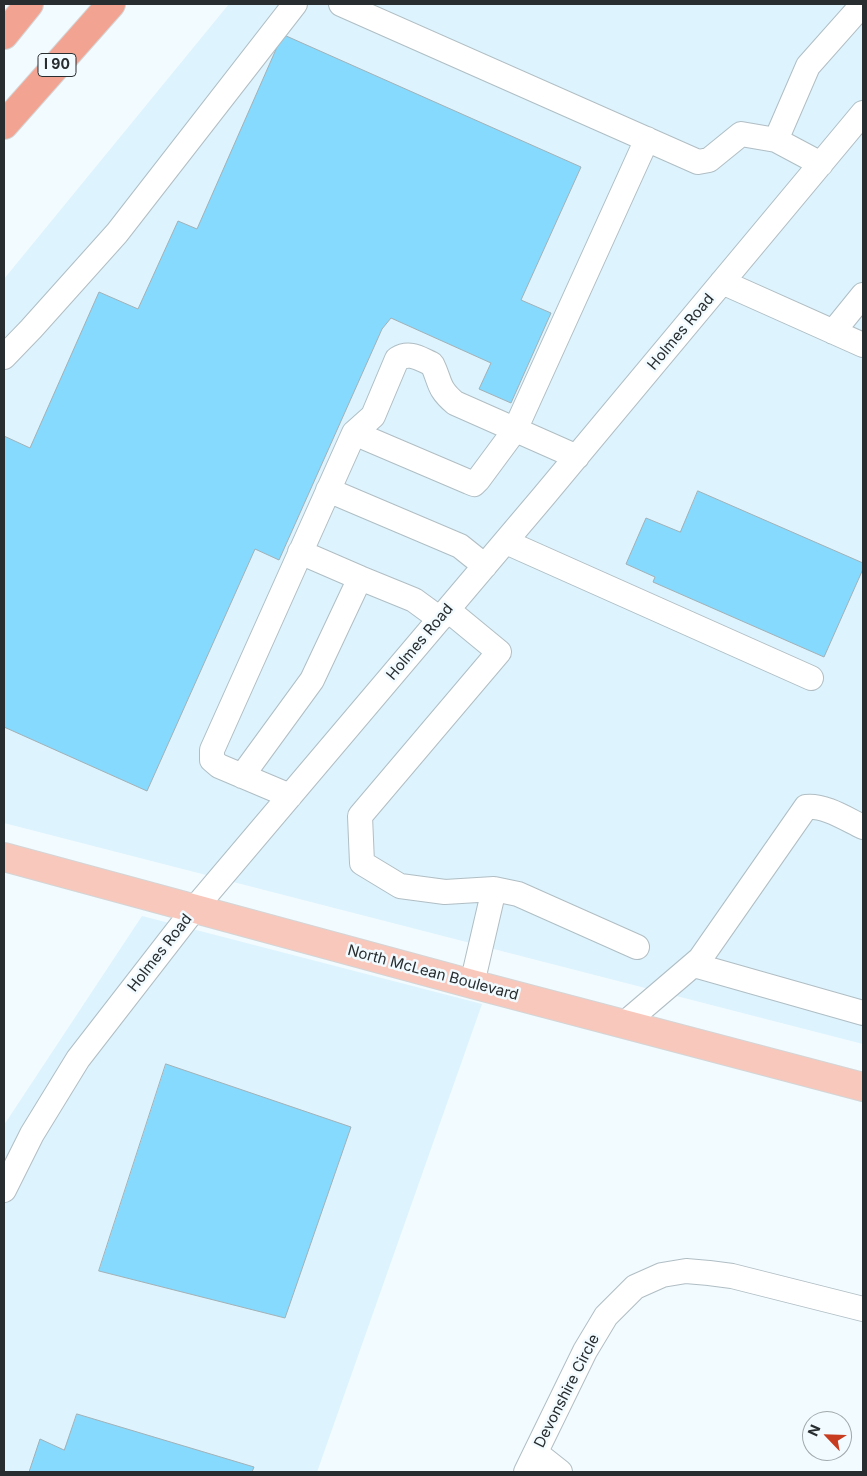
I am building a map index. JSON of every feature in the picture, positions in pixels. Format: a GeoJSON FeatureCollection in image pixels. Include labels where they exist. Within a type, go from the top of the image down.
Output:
{"type":"FeatureCollection","features":[{"type":"Feature","properties":{"kind":"highway"},"geometry":{"type":"LineString","coordinates":[[4,35],[29,4]]}},
{"type":"Feature","properties":{"kind":"highway","name":"I 90"},"geometry":{"type":"LineString","coordinates":[[4,125],[111,4]]}},
{"type":"Feature","properties":{"kind":"main road","name":"North McLean Boulevard"},"geometry":{"type":"LineString","coordinates":[[4,857],[472,984],[863,1087]]}},
{"type":"Feature","properties":{"kind":"street"},"geometry":{"type":"LineString","coordinates":[[4,357],[117,233],[295,4]]}},
{"type":"Feature","properties":{"kind":"street"},"geometry":{"type":"LineString","coordinates":[[341,4],[698,162],[709,160],[740,134],[776,140],[821,164]]}},
{"type":"Feature","properties":{"kind":"street"},"geometry":{"type":"LineString","coordinates":[[776,140],[808,66],[863,4]]}},
{"type":"Feature","properties":{"kind":"street","name":"Holmes Road"},"geometry":{"type":"LineString","coordinates":[[4,1190],[32,1134],[78,1060],[195,908],[506,542],[863,113]]}},
{"type":"Feature","properties":{"kind":"street"},"geometry":{"type":"LineString","coordinates":[[354,433],[474,484],[478,480],[515,430],[647,139]]}},
{"type":"Feature","properties":{"kind":"street"},"geometry":{"type":"LineString","coordinates":[[722,282],[863,346]]}},
{"type":"Feature","properties":{"kind":"street"},"geometry":{"type":"LineString","coordinates":[[833,332],[863,295]]}},
{"type":"Feature","properties":{"kind":"street"},"geometry":{"type":"LineString","coordinates":[[290,796],[219,766],[212,760],[212,750],[354,433],[373,416],[398,359],[404,355],[410,355],[432,364],[440,387],[455,403],[577,457]]}},
{"type":"Feature","properties":{"kind":"street"},"geometry":{"type":"LineString","coordinates":[[328,490],[460,546],[485,566]]}},
{"type":"Feature","properties":{"kind":"street"},"geometry":{"type":"LineString","coordinates":[[506,542],[811,678]]}},
{"type":"Feature","properties":{"kind":"street"},"geometry":{"type":"LineString","coordinates":[[300,552],[444,614],[500,652],[360,816],[362,862],[400,886],[445,892],[494,890],[518,894],[637,947]]}},
{"type":"Feature","properties":{"kind":"street"},"geometry":{"type":"LineString","coordinates":[[242,776],[312,680],[360,578]]}},
{"type":"Feature","properties":{"kind":"street"},"geometry":{"type":"LineString","coordinates":[[624,1024],[700,960],[806,807],[815,806],[823,808],[863,827]]}},
{"type":"Feature","properties":{"kind":"street"},"geometry":{"type":"LineString","coordinates":[[472,984],[494,890]]}},
{"type":"Feature","properties":{"kind":"street"},"geometry":{"type":"LineString","coordinates":[[694,965],[863,1013]]}},
{"type":"Feature","properties":{"kind":"street","name":"Devonshire Circle"},"geometry":{"type":"LineString","coordinates":[[531,1462],[585,1351],[606,1316],[635,1287],[662,1275],[686,1271],[732,1276],[863,1309]]}},
{"type":"Feature","properties":{"kind":"street"},"geometry":{"type":"LineString","coordinates":[[531,1462],[560,1472]]}},
{"type":"Feature","properties":{"kind":"shaded area"},"geometry":{"type":"Polygon","coordinates":[[[229,4],[863,4],[863,1044],[4,823],[4,279],[229,4]]]}},
{"type":"Feature","properties":{"kind":"shaded area"},"geometry":{"type":"Polygon","coordinates":[[[142,916],[482,1004],[317,1472],[4,1472],[4,1125],[142,916]]]}},
{"type":"Feature","properties":{"kind":"building"},"geometry":{"type":"Polygon","coordinates":[[[284,35],[581,167],[521,300],[551,313],[511,403],[479,389],[491,363],[391,318],[382,329],[279,560],[255,549],[147,791],[4,727],[4,436],[30,448],[99,292],[138,309],[178,221],[197,229],[281,38],[284,35]]]}},
{"type":"Feature","properties":{"kind":"building"},"geometry":{"type":"Polygon","coordinates":[[[698,491],[863,563],[863,569],[824,657],[653,582],[655,577],[626,564],[646,518],[680,532],[698,491]]]}},
{"type":"Feature","properties":{"kind":"building"},"geometry":{"type":"Polygon","coordinates":[[[166,1064],[351,1127],[285,1318],[99,1271],[166,1064]]]}},
{"type":"Feature","properties":{"kind":"building"},"geometry":{"type":"Polygon","coordinates":[[[77,1414],[254,1467],[252,1472],[29,1472],[40,1439],[64,1450],[77,1414]]]}}]}
